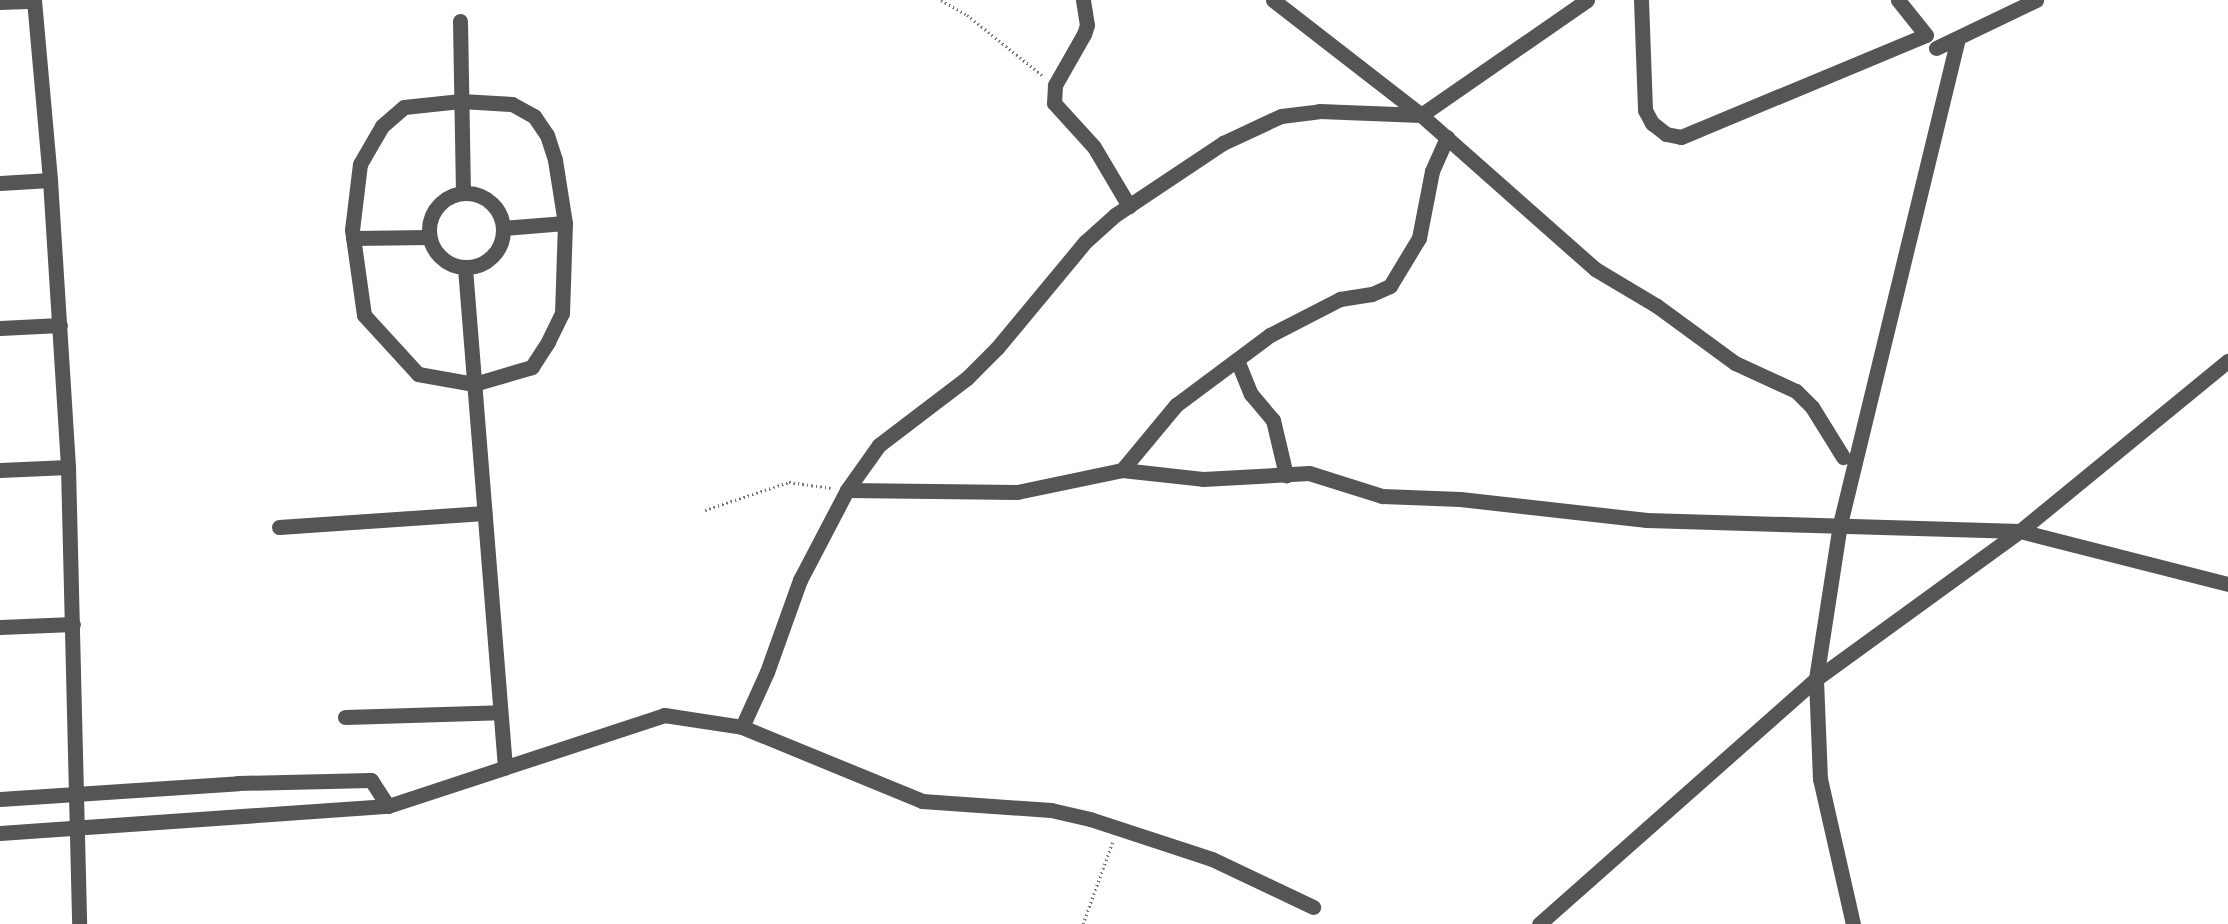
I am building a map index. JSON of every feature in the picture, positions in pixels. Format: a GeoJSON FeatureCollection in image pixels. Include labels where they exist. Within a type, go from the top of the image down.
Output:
{"type":"FeatureCollection","features":[{"type":"Feature","properties":{"kind":"street"},"geometry":{"type":"LineString","coordinates":[[0,2],[34,0],[50,180],[68,467],[73,624],[74,793],[79,924]]}},
{"type":"Feature","properties":{"kind":"street"},"geometry":{"type":"LineString","coordinates":[[1083,0],[1087,25],[1055,85],[1056,108],[1094,147],[1130,206]]}},
{"type":"Feature","properties":{"kind":"street"},"geometry":{"type":"LineString","coordinates":[[1273,0],[1421,115],[1595,269],[1657,306],[1735,363],[1796,391],[1812,407],[1843,457]]}},
{"type":"Feature","properties":{"kind":"street"},"geometry":{"type":"LineString","coordinates":[[742,728],[767,672],[800,580],[847,490],[879,445],[967,378],[997,348],[1085,242],[1130,206],[1222,142],[1281,116],[1319,111],[1421,115],[1587,0]]}},
{"type":"Feature","properties":{"kind":"street"},"geometry":{"type":"LineString","coordinates":[[1641,0],[1646,110],[1652,123],[1666,134],[1681,137],[1926,35],[1898,0]]}},
{"type":"Feature","properties":{"kind":"street"},"geometry":{"type":"LineString","coordinates":[[1936,48],[2036,0]]}},
{"type":"Feature","properties":{"kind":"street"},"geometry":{"type":"LineString","coordinates":[[460,21],[463,193]]}},
{"type":"Feature","properties":{"kind":"street"},"geometry":{"type":"LineString","coordinates":[[1853,924],[1820,779],[1816,679],[1840,524],[1958,38]]}},
{"type":"Feature","properties":{"kind":"street"},"geometry":{"type":"LineString","coordinates":[[461,101],[512,104],[534,116],[547,135],[555,160],[565,223],[562,313],[548,342],[532,367],[474,384],[418,375],[364,315],[353,238],[360,164],[382,126],[404,107],[461,101]]}},
{"type":"Feature","properties":{"kind":"street"},"geometry":{"type":"LineString","coordinates":[[1122,470],[1176,405],[1270,335],[1340,299],[1372,294],[1390,286],[1419,238],[1432,171],[1447,137]]}},
{"type":"Feature","properties":{"kind":"street"},"geometry":{"type":"LineString","coordinates":[[0,183],[50,180]]}},
{"type":"Feature","properties":{"kind":"street"},"geometry":{"type":"LineString","coordinates":[[463,193],[486,198],[501,216],[504,228],[498,251],[489,260],[465,268],[442,259],[429,237],[434,212],[441,203],[463,193]]}},
{"type":"Feature","properties":{"kind":"street"},"geometry":{"type":"LineString","coordinates":[[504,228],[565,223]]}},
{"type":"Feature","properties":{"kind":"street"},"geometry":{"type":"LineString","coordinates":[[353,238],[429,237]]}},
{"type":"Feature","properties":{"kind":"street"},"geometry":{"type":"LineString","coordinates":[[465,268],[505,768]]}},
{"type":"Feature","properties":{"kind":"street"},"geometry":{"type":"LineString","coordinates":[[0,328],[60,325]]}},
{"type":"Feature","properties":{"kind":"street"},"geometry":{"type":"LineString","coordinates":[[1237,360],[1251,394],[1273,420],[1286,475]]}},
{"type":"Feature","properties":{"kind":"street"},"geometry":{"type":"LineString","coordinates":[[1539,924],[1816,679],[2020,531],[2228,361]]}},
{"type":"Feature","properties":{"kind":"street"},"geometry":{"type":"LineString","coordinates":[[0,470],[68,467]]}},
{"type":"Feature","properties":{"kind":"street"},"geometry":{"type":"LineString","coordinates":[[847,490],[1017,492],[1122,470],[1203,479],[1323,474],[1382,496],[1460,499],[1647,520],[2020,531],[2228,584]]}},
{"type":"Feature","properties":{"kind":"street"},"geometry":{"type":"LineString","coordinates":[[279,527],[485,513]]}},
{"type":"Feature","properties":{"kind":"street"},"geometry":{"type":"LineString","coordinates":[[0,627],[73,624]]}},
{"type":"Feature","properties":{"kind":"street"},"geometry":{"type":"LineString","coordinates":[[345,717],[500,712]]}},
{"type":"Feature","properties":{"kind":"street"},"geometry":{"type":"LineString","coordinates":[[0,833],[75,830],[388,806],[664,715],[742,728],[922,801],[1051,810],[1118,828],[1212,859],[1314,906]]}},
{"type":"Feature","properties":{"kind":"street"},"geometry":{"type":"LineString","coordinates":[[0,799],[238,783],[371,780],[388,806]]}},
{"type":"Feature","properties":{"kind":"path"},"geometry":{"type":"LineString","coordinates":[[941,0],[967,15],[1055,85]]}},
{"type":"Feature","properties":{"kind":"path"},"geometry":{"type":"LineString","coordinates":[[705,510],[789,482],[847,490]]}},
{"type":"Feature","properties":{"kind":"path"},"geometry":{"type":"LineString","coordinates":[[1083,924],[1118,828]]}}]}
